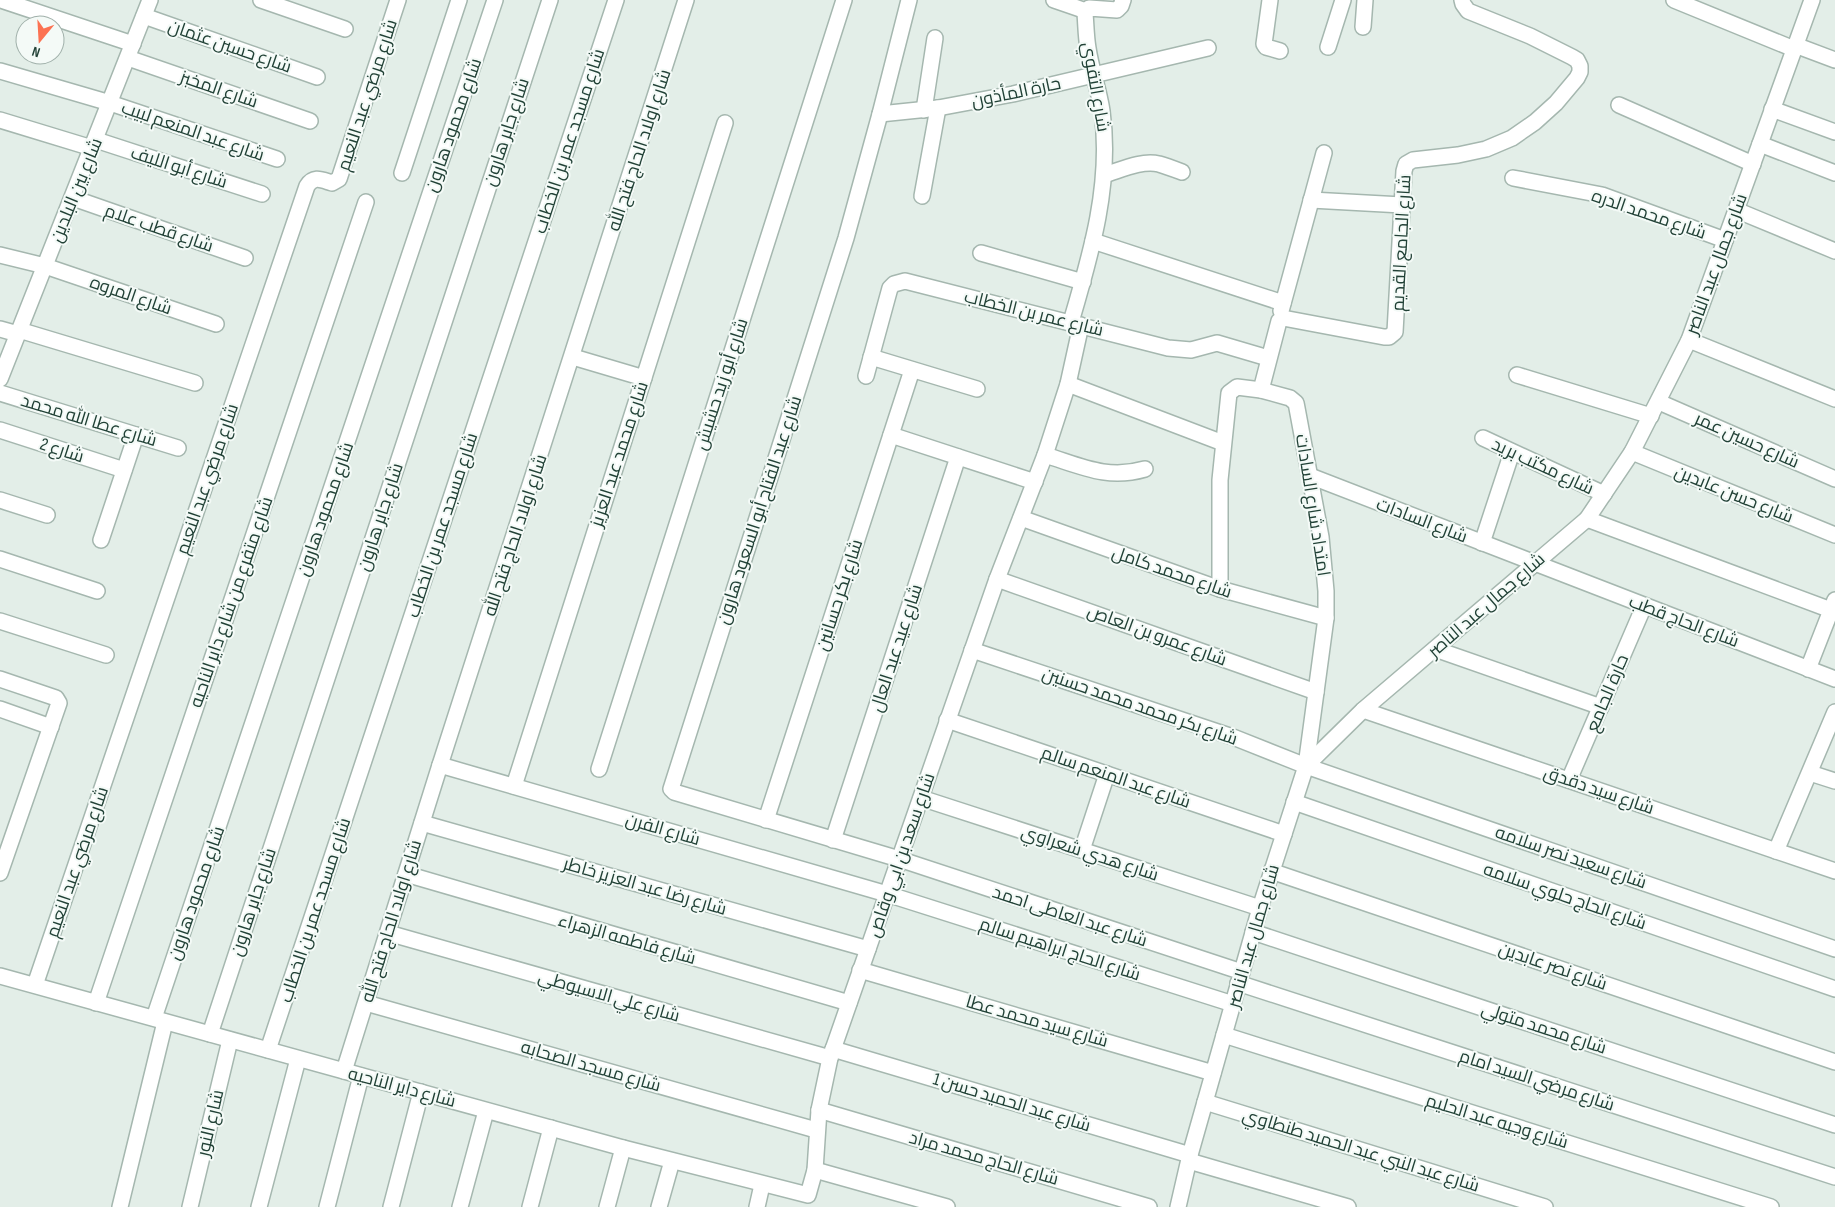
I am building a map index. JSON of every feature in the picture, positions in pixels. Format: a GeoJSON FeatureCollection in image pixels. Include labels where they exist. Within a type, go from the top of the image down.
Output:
{"type":"FeatureCollection","features":[{"type":"Feature","properties":{"kind":"street","name":"شارع المخبز"},"geometry":{"type":"LineString","coordinates":[[2,0],[310,121]]}},
{"type":"Feature","properties":{"kind":"street"},"geometry":{"type":"LineString","coordinates":[[261,0],[345,29]]}},
{"type":"Feature","properties":{"kind":"street","name":"شارع مرضي عبد النعيم"},"geometry":{"type":"LineString","coordinates":[[35,986],[307,186],[315,179],[332,183],[340,179],[398,0]]}},
{"type":"Feature","properties":{"kind":"street"},"geometry":{"type":"LineString","coordinates":[[402,173],[459,0]]}},
{"type":"Feature","properties":{"kind":"street","name":"شارع محمود هارون"},"geometry":{"type":"LineString","coordinates":[[120,1207],[160,1020],[495,0]]}},
{"type":"Feature","properties":{"kind":"street","name":"شارع جابر هارون"},"geometry":{"type":"LineString","coordinates":[[210,1034],[550,0]]}},
{"type":"Feature","properties":{"kind":"street","name":"شارع مسجد عمر بن الخطاب"},"geometry":{"type":"LineString","coordinates":[[268,1050],[616,0]]}},
{"type":"Feature","properties":{"kind":"street","name":"شارع اولاد الحاج فتح الله"},"geometry":{"type":"LineString","coordinates":[[344,1071],[440,765],[573,357],[686,0]]}},
{"type":"Feature","properties":{"kind":"street","name":"شارع أبو زيد حشيش"},"geometry":{"type":"LineString","coordinates":[[599,769],[844,0]]}},
{"type":"Feature","properties":{"kind":"street","name":"شارع عبد الفتاح أبو السعود هارون"},"geometry":{"type":"LineString","coordinates":[[899,859],[674,792],[671,787],[846,238],[909,0]]}},
{"type":"Feature","properties":{"kind":"street"},"geometry":{"type":"LineString","coordinates":[[1054,0],[1086,11],[1092,8],[1117,10],[1123,0]]}},
{"type":"Feature","properties":{"kind":"street"},"geometry":{"type":"LineString","coordinates":[[1270,0],[1264,44],[1270,49],[1280,51]]}},
{"type":"Feature","properties":{"kind":"street"},"geometry":{"type":"LineString","coordinates":[[1328,48],[1343,0]]}},
{"type":"Feature","properties":{"kind":"street"},"geometry":{"type":"LineString","coordinates":[[1363,27],[1365,0]]}},
{"type":"Feature","properties":{"kind":"street","name":"شارع الجامع القديم"},"geometry":{"type":"LineString","coordinates":[[1281,319],[1285,318],[1384,338],[1393,335],[1396,327],[1404,167],[1409,161],[1458,156],[1486,149],[1512,138],[1535,122],[1556,102],[1580,72],[1577,60],[1530,36],[1468,11],[1462,0]]}},
{"type":"Feature","properties":{"kind":"street"},"geometry":{"type":"LineString","coordinates":[[1674,0],[1795,47],[1835,60]]}},
{"type":"Feature","properties":{"kind":"street","name":"شارع جمال عبد الناصر"},"geometry":{"type":"LineString","coordinates":[[1178,1207],[1205,1102],[1253,932],[1306,766],[1363,710],[1587,519],[1632,452],[1689,340],[1812,0]]}},
{"type":"Feature","properties":{"kind":"street","name":"شارع بين البلدين"},"geometry":{"type":"LineString","coordinates":[[2,371],[73,198],[146,5]]}},
{"type":"Feature","properties":{"kind":"street","name":"شارع حسين عثمان"},"geometry":{"type":"LineString","coordinates":[[146,5],[317,77]]}},
{"type":"Feature","properties":{"kind":"street","name":"شارع التقوي"},"geometry":{"type":"LineString","coordinates":[[1021,518],[1068,384],[1083,282],[1093,241],[1104,175],[1105,149],[1102,111],[1088,48],[1086,11]]}},
{"type":"Feature","properties":{"kind":"street"},"geometry":{"type":"LineString","coordinates":[[922,196],[931,109],[935,38]]}},
{"type":"Feature","properties":{"kind":"street","name":"حارة المأذون"},"geometry":{"type":"LineString","coordinates":[[880,114],[931,109],[1013,94],[1208,48]]}},
{"type":"Feature","properties":{"kind":"street","name":"شارع عبد المنعم لبيب"},"geometry":{"type":"LineString","coordinates":[[0,71],[110,103],[277,159]]}},
{"type":"Feature","properties":{"kind":"street"},"geometry":{"type":"LineString","coordinates":[[1619,105],[1753,164]]}},
{"type":"Feature","properties":{"kind":"street"},"geometry":{"type":"LineString","coordinates":[[1772,109],[1835,132]]}},
{"type":"Feature","properties":{"kind":"street","name":"شارع أبو الليف"},"geometry":{"type":"LineString","coordinates":[[0,120],[94,144],[262,194]]}},
{"type":"Feature","properties":{"kind":"street","name":"شارع محمد عبد العزيز"},"geometry":{"type":"LineString","coordinates":[[514,786],[725,123]]}},
{"type":"Feature","properties":{"kind":"street"},"geometry":{"type":"LineString","coordinates":[[1760,144],[1835,173]]}},
{"type":"Feature","properties":{"kind":"street"},"geometry":{"type":"LineString","coordinates":[[1220,589],[1220,480],[1229,393],[1237,387],[1261,390],[1324,153]]}},
{"type":"Feature","properties":{"kind":"street"},"geometry":{"type":"LineString","coordinates":[[1104,175],[1142,163],[1158,164],[1182,172]]}},
{"type":"Feature","properties":{"kind":"street","name":"شارع محمد الدره"},"geometry":{"type":"LineString","coordinates":[[1513,178],[1602,195],[1725,240]]}},
{"type":"Feature","properties":{"kind":"street","name":"شارع قطب علام"},"geometry":{"type":"LineString","coordinates":[[73,198],[245,258]]}},
{"type":"Feature","properties":{"kind":"street"},"geometry":{"type":"LineString","coordinates":[[1311,200],[1402,205]]}},
{"type":"Feature","properties":{"kind":"street","name":"شارع متفرع من شارع داير الناحيه"},"geometry":{"type":"LineString","coordinates":[[96,1003],[366,202]]}},
{"type":"Feature","properties":{"kind":"street"},"geometry":{"type":"LineString","coordinates":[[1736,210],[1835,251]]}},
{"type":"Feature","properties":{"kind":"street"},"geometry":{"type":"LineString","coordinates":[[1093,241],[1283,302]]}},
{"type":"Feature","properties":{"kind":"street"},"geometry":{"type":"LineString","coordinates":[[981,253],[1083,282]]}},
{"type":"Feature","properties":{"kind":"street","name":"شارع المروه"},"geometry":{"type":"LineString","coordinates":[[0,255],[45,266],[216,324]]}},
{"type":"Feature","properties":{"kind":"street","name":"شارع عمر بن الخطاب"},"geometry":{"type":"LineString","coordinates":[[866,376],[890,288],[900,281],[1168,348],[1191,350],[1210,344],[1217,344],[1268,358]]}},
{"type":"Feature","properties":{"kind":"street"},"geometry":{"type":"LineString","coordinates":[[0,329],[19,332],[195,384]]}},
{"type":"Feature","properties":{"kind":"street"},"geometry":{"type":"LineString","coordinates":[[1689,340],[1835,399]]}},
{"type":"Feature","properties":{"kind":"street"},"geometry":{"type":"LineString","coordinates":[[573,357],[644,378]]}},
{"type":"Feature","properties":{"kind":"street"},"geometry":{"type":"LineString","coordinates":[[871,358],[977,388]]}},
{"type":"Feature","properties":{"kind":"street","name":"شارع بكر حسانين"},"geometry":{"type":"LineString","coordinates":[[766,820],[912,370]]}},
{"type":"Feature","properties":{"kind":"street"},"geometry":{"type":"LineString","coordinates":[[1517,375],[1651,416]]}},
{"type":"Feature","properties":{"kind":"street"},"geometry":{"type":"LineString","coordinates":[[1068,384],[1223,443]]}},
{"type":"Feature","properties":{"kind":"street","name":"امتداد شارع السادات"},"geometry":{"type":"LineString","coordinates":[[1261,390],[1286,396],[1296,403],[1322,537],[1325,564],[1326,618],[1306,766]]}},
{"type":"Feature","properties":{"kind":"street","name":"شارع عطا الله محمد"},"geometry":{"type":"LineString","coordinates":[[0,392],[178,448]]}},
{"type":"Feature","properties":{"kind":"street","name":"شارع حسين عمر"},"geometry":{"type":"LineString","coordinates":[[1658,402],[1835,479]]}},
{"type":"Feature","properties":{"kind":"street","name":"شارع 2"},"geometry":{"type":"LineString","coordinates":[[0,430],[124,470]]}},
{"type":"Feature","properties":{"kind":"street"},"geometry":{"type":"LineString","coordinates":[[101,540],[136,435]]}},
{"type":"Feature","properties":{"kind":"street"},"geometry":{"type":"LineString","coordinates":[[891,435],[1035,482]]}},
{"type":"Feature","properties":{"kind":"street","name":"شارع مكتب بريد"},"geometry":{"type":"LineString","coordinates":[[1483,438],[1604,494]]}},
{"type":"Feature","properties":{"kind":"street"},"geometry":{"type":"LineString","coordinates":[[1482,543],[1512,452]]}},
{"type":"Feature","properties":{"kind":"street","name":"شارع حسن عابدين"},"geometry":{"type":"LineString","coordinates":[[1632,452],[1835,535]]}},
{"type":"Feature","properties":{"kind":"street"},"geometry":{"type":"LineString","coordinates":[[1045,454],[1111,474],[1129,474],[1145,469]]}},
{"type":"Feature","properties":{"kind":"street","name":"شارع عيد عبد العال"},"geometry":{"type":"LineString","coordinates":[[833,840],[958,457]]}},
{"type":"Feature","properties":{"kind":"street","name":"شارع السادات"},"geometry":{"type":"LineString","coordinates":[[1310,476],[1534,564]]}},
{"type":"Feature","properties":{"kind":"street"},"geometry":{"type":"LineString","coordinates":[[0,500],[47,515]]}},
{"type":"Feature","properties":{"kind":"street","name":"شارع محمد كامل"},"geometry":{"type":"LineString","coordinates":[[1021,518],[1220,589],[1326,618]]}},
{"type":"Feature","properties":{"kind":"street","name":"شارع سعد بن ابي وقاص"},"geometry":{"type":"LineString","coordinates":[[805,1196],[810,1194],[815,1170],[816,1130],[832,1054],[947,720],[997,579],[1021,518]]}},
{"type":"Feature","properties":{"kind":"street"},"geometry":{"type":"LineString","coordinates":[[1587,519],[1834,605],[1808,668]]}},
{"type":"Feature","properties":{"kind":"street"},"geometry":{"type":"LineString","coordinates":[[0,559],[97,591]]}},
{"type":"Feature","properties":{"kind":"street","name":"شارع الحاج قطب"},"geometry":{"type":"LineString","coordinates":[[1534,564],[1835,679]]}},
{"type":"Feature","properties":{"kind":"street","name":"شارع عمرو بن العاص"},"geometry":{"type":"LineString","coordinates":[[997,579],[1316,692]]}},
{"type":"Feature","properties":{"kind":"street","name":"حارة الجامع"},"geometry":{"type":"LineString","coordinates":[[1569,780],[1644,606]]}},
{"type":"Feature","properties":{"kind":"street"},"geometry":{"type":"LineString","coordinates":[[0,621],[106,655]]}},
{"type":"Feature","properties":{"kind":"street"},"geometry":{"type":"LineString","coordinates":[[1435,649],[1601,707]]}},
{"type":"Feature","properties":{"kind":"street","name":"شارع بكر محمد محمد حسنين"},"geometry":{"type":"LineString","coordinates":[[972,650],[1233,737],[1306,766]]}},
{"type":"Feature","properties":{"kind":"street"},"geometry":{"type":"LineString","coordinates":[[0,679],[56,698],[59,703],[0,873]]}},
{"type":"Feature","properties":{"kind":"street"},"geometry":{"type":"LineString","coordinates":[[0,709],[51,726]]}},
{"type":"Feature","properties":{"kind":"street","name":"شارع سيد دقدق"},"geometry":{"type":"LineString","coordinates":[[1363,710],[1835,871]]}},
{"type":"Feature","properties":{"kind":"street"},"geometry":{"type":"LineString","coordinates":[[1776,851],[1835,712]]}},
{"type":"Feature","properties":{"kind":"street","name":"شارع عبد المنعم سالم"},"geometry":{"type":"LineString","coordinates":[[947,720],[1284,834]]}},
{"type":"Feature","properties":{"kind":"street","name":"شارع الفرن"},"geometry":{"type":"LineString","coordinates":[[440,765],[887,894]]}},
{"type":"Feature","properties":{"kind":"street","name":"شارع سعيد نصر سلامه"},"geometry":{"type":"LineString","coordinates":[[1306,766],[1835,949]]}},
{"type":"Feature","properties":{"kind":"street"},"geometry":{"type":"LineString","coordinates":[[1810,773],[1835,781]]}},
{"type":"Feature","properties":{"kind":"street"},"geometry":{"type":"LineString","coordinates":[[1082,850],[1107,774]]}},
{"type":"Feature","properties":{"kind":"street","name":"شارع هدي شعراوي"},"geometry":{"type":"LineString","coordinates":[[920,798],[1260,908]]}},
{"type":"Feature","properties":{"kind":"street","name":"شارع الحاج حلوي سلامه"},"geometry":{"type":"LineString","coordinates":[[1294,802],[1835,990]]}},
{"type":"Feature","properties":{"kind":"street","name":"شارع رضا عبد العزيز خاطر"},"geometry":{"type":"LineString","coordinates":[[422,824],[868,950]]}},
{"type":"Feature","properties":{"kind":"street","name":"شارع عبد العاطى احمد"},"geometry":{"type":"LineString","coordinates":[[899,859],[1240,978]]}},
{"type":"Feature","properties":{"kind":"street","name":"شارع نصر عابدين"},"geometry":{"type":"LineString","coordinates":[[1271,871],[1835,1062]]}},
{"type":"Feature","properties":{"kind":"street","name":"شارع فاطمه الزهراء"},"geometry":{"type":"LineString","coordinates":[[406,874],[849,1003]]}},
{"type":"Feature","properties":{"kind":"street","name":"شارع الحاج ابراهيم سالم"},"geometry":{"type":"LineString","coordinates":[[887,894],[1233,1004]]}},
{"type":"Feature","properties":{"kind":"street","name":"شارع محمد متولي"},"geometry":{"type":"LineString","coordinates":[[1253,932],[1835,1124]]}},
{"type":"Feature","properties":{"kind":"street","name":"شارع علي الاسيوطي"},"geometry":{"type":"LineString","coordinates":[[388,933],[832,1054]]}},
{"type":"Feature","properties":{"kind":"street","name":"شارع سيد محمد عطا"},"geometry":{"type":"LineString","coordinates":[[860,970],[1213,1073]]}},
{"type":"Feature","properties":{"kind":"street","name":"شارع داير الناحيه"},"geometry":{"type":"LineString","coordinates":[[0,976],[486,1111],[805,1196]]}},
{"type":"Feature","properties":{"kind":"street","name":"شارع مرضي السيد امام"},"geometry":{"type":"LineString","coordinates":[[1240,978],[1835,1176]]}},
{"type":"Feature","properties":{"kind":"street","name":"شارع مسجد الصحابه"},"geometry":{"type":"LineString","coordinates":[[366,1003],[816,1130]]}},
{"type":"Feature","properties":{"kind":"street","name":"شارع وجيه عبد الحليم"},"geometry":{"type":"LineString","coordinates":[[1224,1035],[1771,1207]]}},
{"type":"Feature","properties":{"kind":"street","name":"شارع النور"},"geometry":{"type":"LineString","coordinates":[[190,1207],[230,1040]]}},
{"type":"Feature","properties":{"kind":"street","name":"شارع عبد الحميد حسن 1"},"geometry":{"type":"LineString","coordinates":[[832,1054],[1190,1158],[1348,1207]]}},
{"type":"Feature","properties":{"kind":"street"},"geometry":{"type":"LineString","coordinates":[[259,1207],[298,1058]]}},
{"type":"Feature","properties":{"kind":"street"},"geometry":{"type":"LineString","coordinates":[[327,1207],[361,1076]]}},
{"type":"Feature","properties":{"kind":"street"},"geometry":{"type":"LineString","coordinates":[[390,1207],[421,1092]]}},
{"type":"Feature","properties":{"kind":"street","name":"شارع عبد النبي عبد الحميد طنطاوي"},"geometry":{"type":"LineString","coordinates":[[1205,1102],[1545,1207]]}},
{"type":"Feature","properties":{"kind":"street","name":"شارع الحاج محمد مراد"},"geometry":{"type":"LineString","coordinates":[[819,1110],[1149,1207]]}},
{"type":"Feature","properties":{"kind":"street"},"geometry":{"type":"LineString","coordinates":[[460,1207],[486,1111]]}},
{"type":"Feature","properties":{"kind":"street"},"geometry":{"type":"LineString","coordinates":[[530,1207],[551,1128]]}},
{"type":"Feature","properties":{"kind":"street"},"geometry":{"type":"LineString","coordinates":[[607,1207],[623,1148]]}},
{"type":"Feature","properties":{"kind":"street"},"geometry":{"type":"LineString","coordinates":[[659,1207],[672,1161]]}},
{"type":"Feature","properties":{"kind":"street"},"geometry":{"type":"LineString","coordinates":[[815,1170],[947,1207]]}},
{"type":"Feature","properties":{"kind":"street"},"geometry":{"type":"LineString","coordinates":[[757,1207],[762,1184]]}}]}
